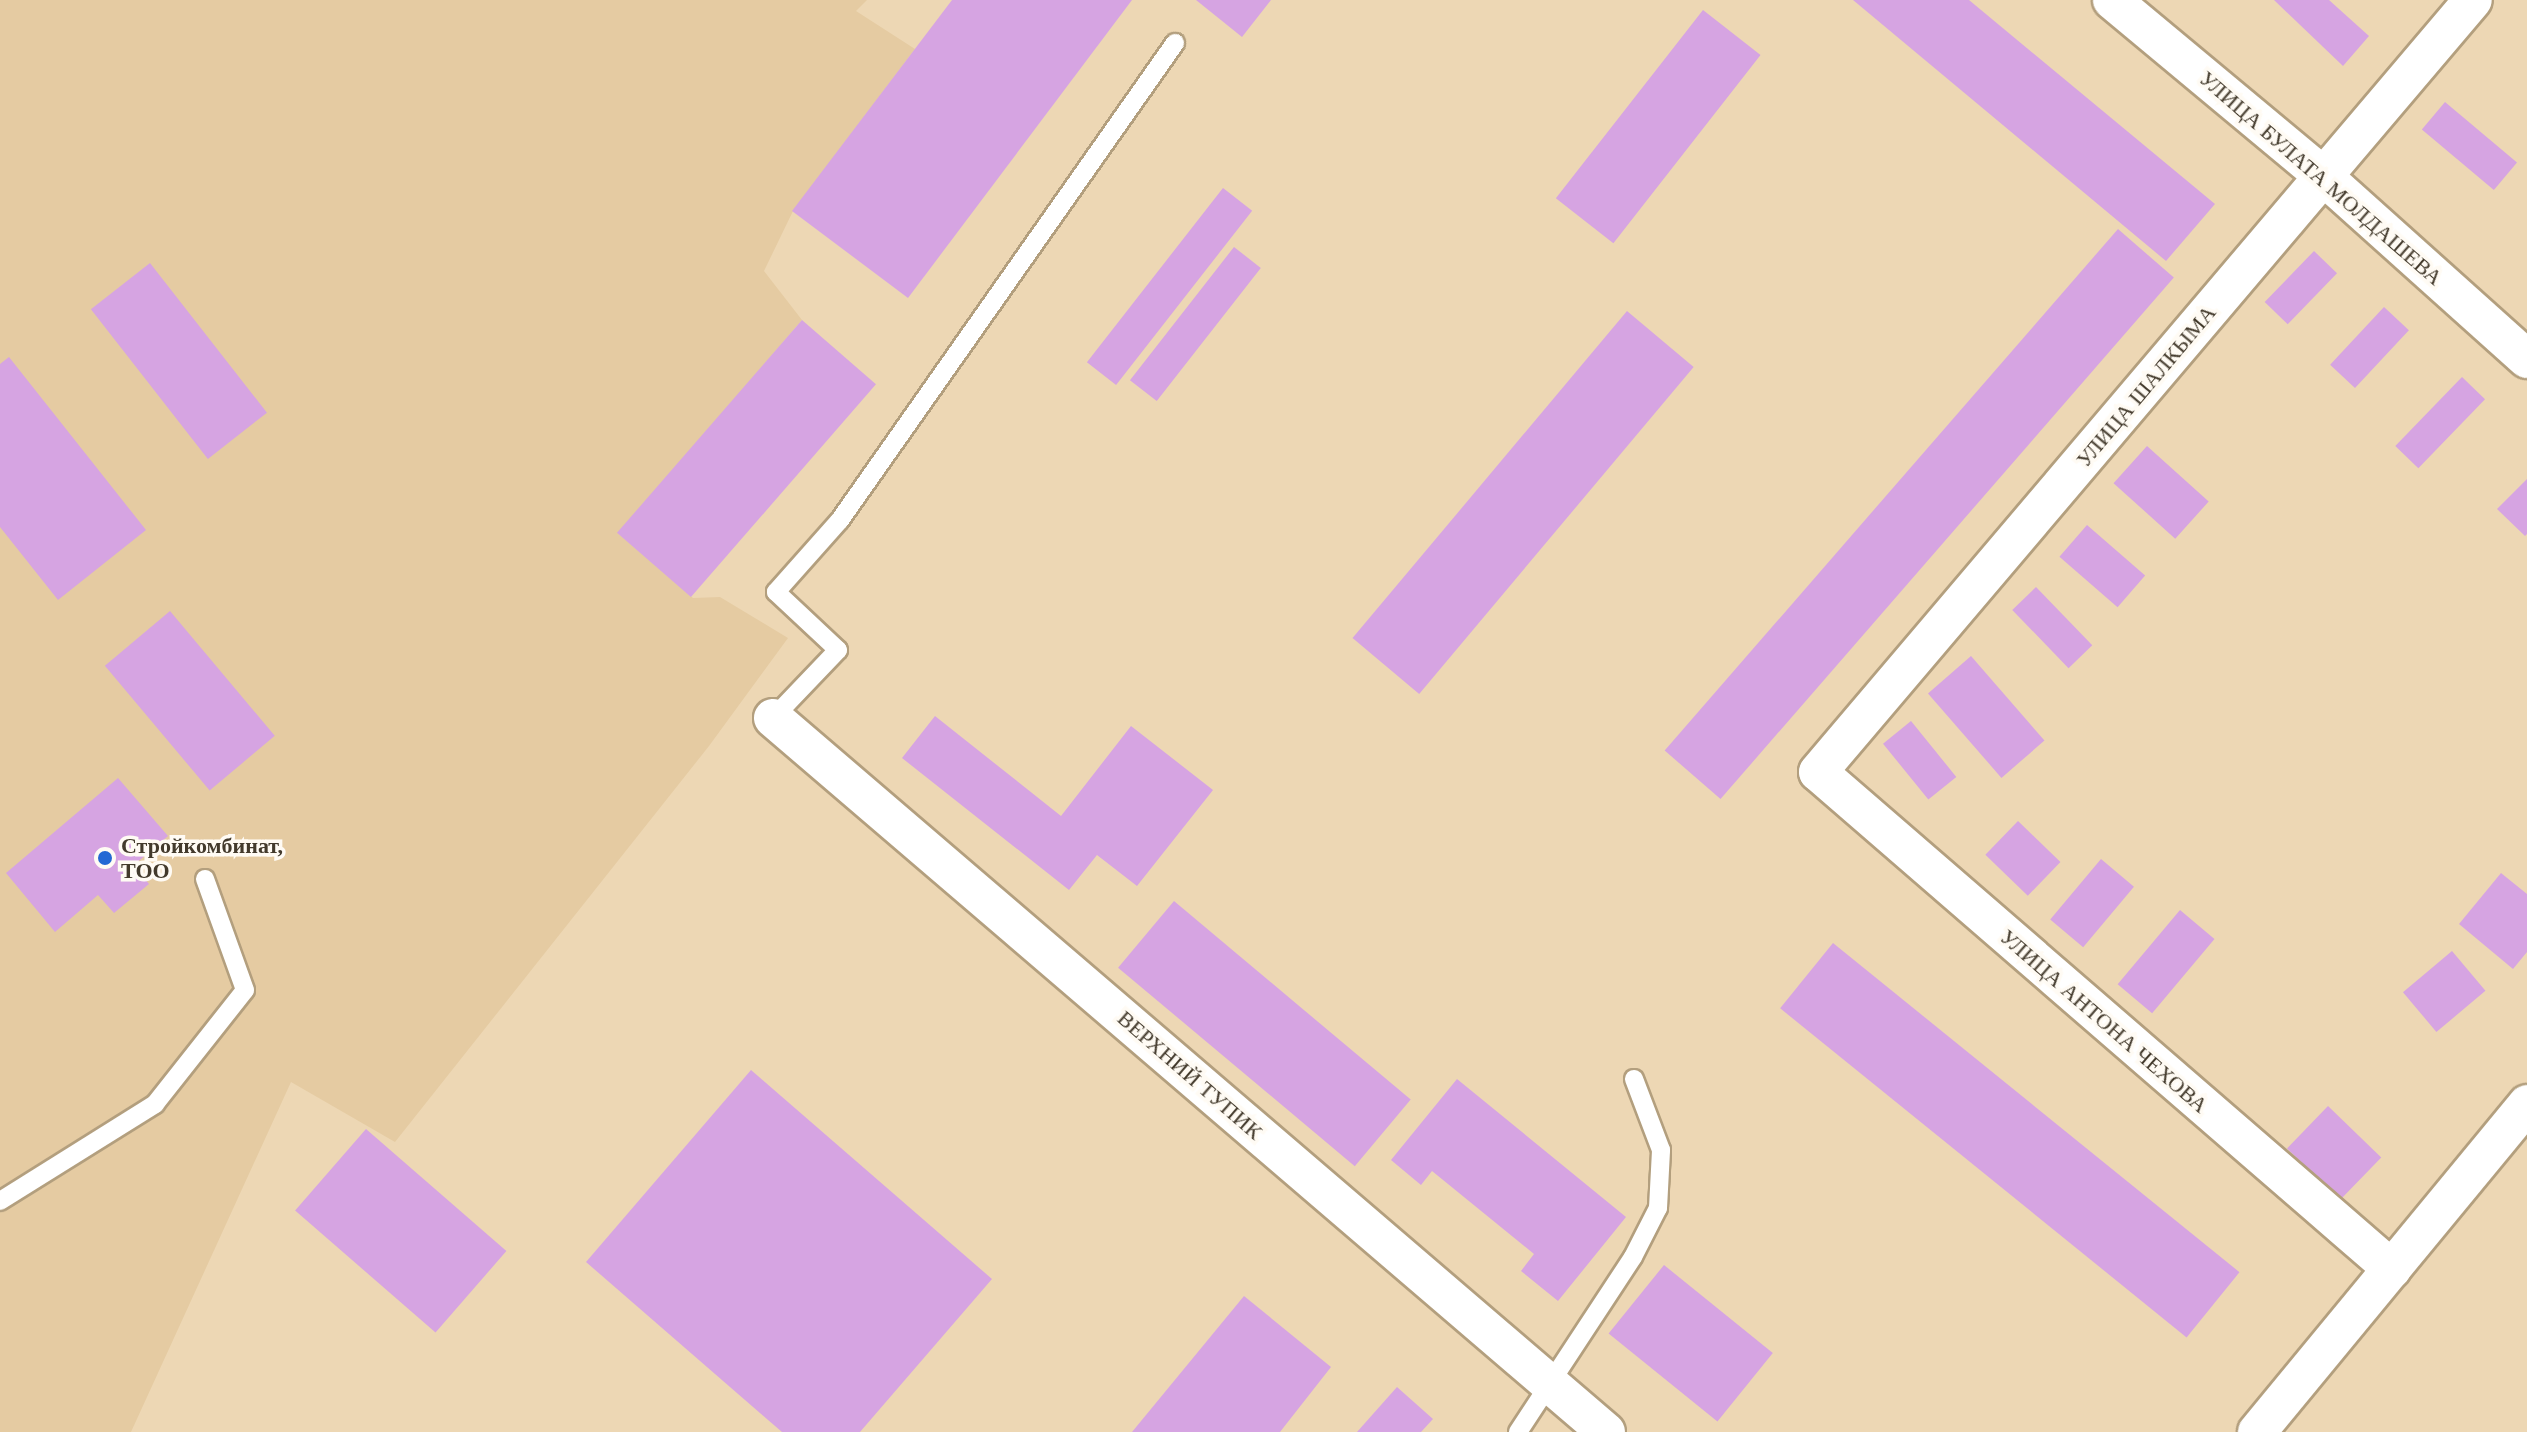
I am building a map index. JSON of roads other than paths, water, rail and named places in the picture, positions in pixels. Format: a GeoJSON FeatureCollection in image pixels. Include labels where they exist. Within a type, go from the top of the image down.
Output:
{"type":"FeatureCollection","features":[{"type":"Feature","properties":{"kind":"street","name":"УЛИЦА БУЛАТА МОЛДАШЕВА"},"geometry":{"type":"LineString","coordinates":[[2112,0],[2323,176],[2527,359]]}},
{"type":"Feature","properties":{"kind":"street","name":"УЛИЦА ШАЛКЫМА"},"geometry":{"type":"LineString","coordinates":[[1818,772],[2473,0]]}},
{"type":"Feature","properties":{"kind":"street","name":"ВЕРХНИЙ ТУПИК"},"geometry":{"type":"LineString","coordinates":[[773,718],[1606,1432]]}},
{"type":"Feature","properties":{"kind":"street","name":"УЛИЦА АНТОНА ЧЕХОВА"},"geometry":{"type":"LineString","coordinates":[[1818,772],[2392,1269]]}},
{"type":"Feature","properties":{"kind":"street"},"geometry":{"type":"LineString","coordinates":[[2257,1432],[2527,1104]]}},
{"type":"Feature","properties":{"kind":"lane"},"geometry":{"type":"LineString","coordinates":[[773,718],[838,650],[776,592],[840,520],[1175,43]]}},
{"type":"Feature","properties":{"kind":"lane"},"geometry":{"type":"LineString","coordinates":[[0,1201],[155,1104],[245,990],[205,879]]}},
{"type":"Feature","properties":{"kind":"lane"},"geometry":{"type":"LineString","coordinates":[[1518,1432],[1633,1257],[1658,1208],[1661,1150],[1634,1079]]}},
{"type":"Feature","properties":{"kind":"place","name":"Стройкомбинат, ТОО"},"geometry":{"type":"Point","coordinates":[105,858]}}]}
